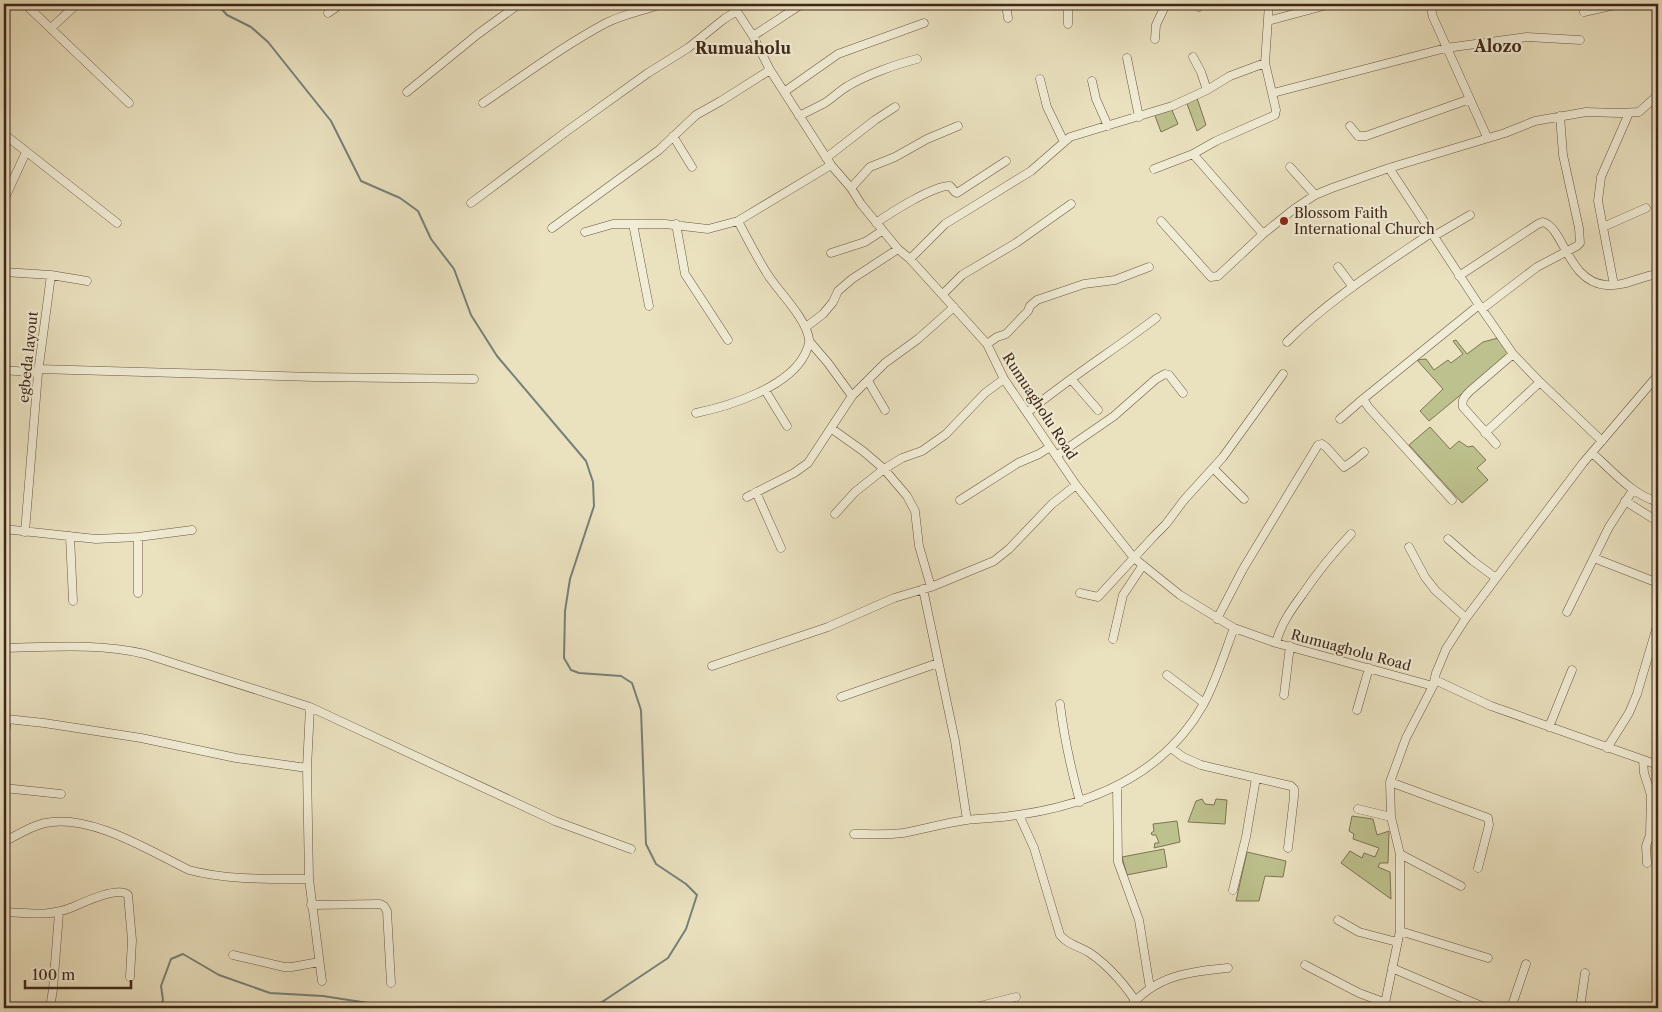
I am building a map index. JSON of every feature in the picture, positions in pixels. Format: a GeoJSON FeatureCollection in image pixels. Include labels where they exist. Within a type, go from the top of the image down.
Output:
{"type":"FeatureCollection","features":[{"type":"Feature","properties":{"kind":"street"},"geometry":{"type":"LineString","coordinates":[[26,4],[128,103]]}},
{"type":"Feature","properties":{"kind":"street"},"geometry":{"type":"LineString","coordinates":[[51,28],[77,4]]}},
{"type":"Feature","properties":{"kind":"street"},"geometry":{"type":"LineString","coordinates":[[328,13],[341,4]]}},
{"type":"Feature","properties":{"kind":"street"},"geometry":{"type":"LineString","coordinates":[[407,92],[478,34],[519,4]]}},
{"type":"Feature","properties":{"kind":"street"},"geometry":{"type":"LineString","coordinates":[[483,103],[574,42],[606,23],[623,15],[661,4]]}},
{"type":"Feature","properties":{"kind":"street","name":"Rumuagholu Road"},"geometry":{"type":"LineString","coordinates":[[732,4],[753,36],[770,70],[798,116],[828,161],[898,250],[910,259],[987,344],[1004,379],[1056,456],[1076,485],[1134,558],[1180,595],[1234,628],[1276,643],[1434,683],[1491,706],[1658,765]]}},
{"type":"Feature","properties":{"kind":"street"},"geometry":{"type":"LineString","coordinates":[[753,36],[802,4]]}},
{"type":"Feature","properties":{"kind":"street"},"geometry":{"type":"LineString","coordinates":[[1006,4],[1008,18]]}},
{"type":"Feature","properties":{"kind":"street"},"geometry":{"type":"LineString","coordinates":[[1068,4],[1068,24]]}},
{"type":"Feature","properties":{"kind":"street"},"geometry":{"type":"LineString","coordinates":[[1155,39],[1156,26],[1166,4]]}},
{"type":"Feature","properties":{"kind":"street"},"geometry":{"type":"LineString","coordinates":[[1154,169],[1193,154],[1216,141],[1275,115],[1276,110],[1265,63],[1270,4]]}},
{"type":"Feature","properties":{"kind":"street"},"geometry":{"type":"LineString","coordinates":[[1268,21],[1331,4]]}},
{"type":"Feature","properties":{"kind":"street"},"geometry":{"type":"LineString","coordinates":[[1430,4],[1432,17],[1487,137]]}},
{"type":"Feature","properties":{"kind":"street"},"geometry":{"type":"LineString","coordinates":[[1584,12],[1620,4]]}},
{"type":"Feature","properties":{"kind":"street"},"geometry":{"type":"LineString","coordinates":[[1655,4],[1658,11]]}},
{"type":"Feature","properties":{"kind":"street"},"geometry":{"type":"LineString","coordinates":[[471,203],[618,94],[688,48],[737,11]]}},
{"type":"Feature","properties":{"kind":"street"},"geometry":{"type":"LineString","coordinates":[[784,92],[838,54],[924,22]]}},
{"type":"Feature","properties":{"kind":"street"},"geometry":{"type":"LineString","coordinates":[[1272,93],[1446,48],[1527,37],[1580,40]]}},
{"type":"Feature","properties":{"kind":"street"},"geometry":{"type":"LineString","coordinates":[[1193,57],[1201,72],[1207,90]]}},
{"type":"Feature","properties":{"kind":"street"},"geometry":{"type":"LineString","coordinates":[[1127,58],[1139,117]]}},
{"type":"Feature","properties":{"kind":"street"},"geometry":{"type":"LineString","coordinates":[[798,116],[822,104],[857,81],[917,59]]}},
{"type":"Feature","properties":{"kind":"street"},"geometry":{"type":"LineString","coordinates":[[910,259],[945,224],[1032,171],[1070,137],[1172,106],[1207,90],[1230,76],[1265,63]]}},
{"type":"Feature","properties":{"kind":"street"},"geometry":{"type":"LineString","coordinates":[[552,228],[629,174],[659,150],[696,115],[770,70]]}},
{"type":"Feature","properties":{"kind":"street"},"geometry":{"type":"LineString","coordinates":[[1040,79],[1046,107],[1064,142]]}},
{"type":"Feature","properties":{"kind":"street"},"geometry":{"type":"LineString","coordinates":[[1092,81],[1096,100],[1108,126]]}},
{"type":"Feature","properties":{"kind":"street"},"geometry":{"type":"LineString","coordinates":[[1162,221],[1211,277],[1214,278],[1263,234],[1315,195],[1389,168],[1505,133],[1535,121],[1586,112],[1629,113],[1643,109],[1658,95]]}},
{"type":"Feature","properties":{"kind":"street"},"geometry":{"type":"LineString","coordinates":[[1350,126],[1358,136],[1366,136],[1470,99]]}},
{"type":"Feature","properties":{"kind":"street"},"geometry":{"type":"LineString","coordinates":[[584,232],[613,224],[676,224],[708,229],[738,221],[828,161],[875,120],[895,107]]}},
{"type":"Feature","properties":{"kind":"street"},"geometry":{"type":"LineString","coordinates":[[1614,285],[1598,200],[1601,177],[1629,113]]}},
{"type":"Feature","properties":{"kind":"street"},"geometry":{"type":"LineString","coordinates":[[1340,418],[1481,307],[1537,267],[1577,246],[1581,239],[1563,155],[1560,116]]}},
{"type":"Feature","properties":{"kind":"street"},"geometry":{"type":"LineString","coordinates":[[851,188],[870,167],[958,126]]}},
{"type":"Feature","properties":{"kind":"street"},"geometry":{"type":"LineString","coordinates":[[4,134],[116,223]]}},
{"type":"Feature","properties":{"kind":"street"},"geometry":{"type":"LineString","coordinates":[[673,136],[692,167]]}},
{"type":"Feature","properties":{"kind":"street"},"geometry":{"type":"LineString","coordinates":[[4,200],[26,152]]}},
{"type":"Feature","properties":{"kind":"street"},"geometry":{"type":"LineString","coordinates":[[1193,154],[1263,234]]}},
{"type":"Feature","properties":{"kind":"street"},"geometry":{"type":"LineString","coordinates":[[876,223],[917,198],[940,188],[950,186],[957,193],[1006,161]]}},
{"type":"Feature","properties":{"kind":"street"},"geometry":{"type":"LineString","coordinates":[[1290,167],[1315,195]]}},
{"type":"Feature","properties":{"kind":"street"},"geometry":{"type":"LineString","coordinates":[[1389,168],[1513,354],[1602,441]]}},
{"type":"Feature","properties":{"kind":"street"},"geometry":{"type":"LineString","coordinates":[[943,294],[962,274],[1016,243],[1071,204]]}},
{"type":"Feature","properties":{"kind":"street"},"geometry":{"type":"LineString","coordinates":[[1603,227],[1646,208]]}},
{"type":"Feature","properties":{"kind":"street"},"geometry":{"type":"LineString","coordinates":[[1287,342],[1298,330],[1353,288],[1432,235],[1470,215]]}},
{"type":"Feature","properties":{"kind":"street"},"geometry":{"type":"LineString","coordinates":[[738,221],[770,277],[806,327],[810,342],[828,362],[852,396]]}},
{"type":"Feature","properties":{"kind":"street"},"geometry":{"type":"LineString","coordinates":[[1460,276],[1543,222],[1551,227],[1578,269],[1587,278],[1598,284],[1614,285],[1658,274]]}},
{"type":"Feature","properties":{"kind":"street"},"geometry":{"type":"LineString","coordinates":[[633,224],[649,306]]}},
{"type":"Feature","properties":{"kind":"street"},"geometry":{"type":"LineString","coordinates":[[676,224],[685,274],[728,340]]}},
{"type":"Feature","properties":{"kind":"street"},"geometry":{"type":"LineString","coordinates":[[831,253],[865,242],[882,231]]}},
{"type":"Feature","properties":{"kind":"street"},"geometry":{"type":"LineString","coordinates":[[806,327],[823,314],[833,302],[838,291],[852,279],[898,250]]}},
{"type":"Feature","properties":{"kind":"street"},"geometry":{"type":"LineString","coordinates":[[987,344],[997,337],[1006,334],[1037,300],[1084,284],[1115,280],[1149,267]]}},
{"type":"Feature","properties":{"kind":"street"},"geometry":{"type":"LineString","coordinates":[[1338,267],[1353,288]]}},
{"type":"Feature","properties":{"kind":"street"},"geometry":{"type":"LineString","coordinates":[[4,272],[50,275],[87,281]]}},
{"type":"Feature","properties":{"kind":"street","name":"egbeda layout"},"geometry":{"type":"LineString","coordinates":[[25,532],[38,371],[50,275]]}},
{"type":"Feature","properties":{"kind":"street"},"geometry":{"type":"LineString","coordinates":[[746,497],[794,473],[808,463],[852,396],[885,363],[918,339],[954,307]]}},
{"type":"Feature","properties":{"kind":"street"},"geometry":{"type":"LineString","coordinates":[[1028,412],[1156,318]]}},
{"type":"Feature","properties":{"kind":"street"},"geometry":{"type":"LineString","coordinates":[[696,413],[710,410],[765,390],[793,369],[802,358],[810,342]]}},
{"type":"Feature","properties":{"kind":"street"},"geometry":{"type":"LineString","coordinates":[[1496,444],[1463,407],[1463,400],[1470,391],[1513,354]]}},
{"type":"Feature","properties":{"kind":"street"},"geometry":{"type":"LineString","coordinates":[[4,370],[474,379]]}},
{"type":"Feature","properties":{"kind":"street"},"geometry":{"type":"LineString","coordinates":[[1056,456],[1114,416],[1156,379],[1165,374],[1169,375],[1183,393]]}},
{"type":"Feature","properties":{"kind":"street"},"geometry":{"type":"LineString","coordinates":[[1080,593],[1098,597],[1166,524],[1184,500],[1236,440],[1283,374]]}},
{"type":"Feature","properties":{"kind":"street"},"geometry":{"type":"LineString","coordinates":[[1305,965],[1385,1005],[1400,931],[1400,854],[1391,818],[1390,782],[1406,738],[1434,683],[1446,649],[1466,618],[1592,452],[1658,375]]}},
{"type":"Feature","properties":{"kind":"street"},"geometry":{"type":"LineString","coordinates":[[835,514],[855,492],[884,469],[902,458],[922,451],[946,434],[981,397],[1004,379]]}},
{"type":"Feature","properties":{"kind":"street"},"geometry":{"type":"LineString","coordinates":[[1071,379],[1098,410]]}},
{"type":"Feature","properties":{"kind":"street"},"geometry":{"type":"LineString","coordinates":[[868,381],[885,410]]}},
{"type":"Feature","properties":{"kind":"street"},"geometry":{"type":"LineString","coordinates":[[1485,432],[1540,382]]}},
{"type":"Feature","properties":{"kind":"street"},"geometry":{"type":"LineString","coordinates":[[765,390],[787,426]]}},
{"type":"Feature","properties":{"kind":"street"},"geometry":{"type":"LineString","coordinates":[[1363,399],[1452,500]]}},
{"type":"Feature","properties":{"kind":"street"},"geometry":{"type":"LineString","coordinates":[[832,429],[884,469],[907,496],[915,510],[918,546],[927,588],[938,663],[955,741],[967,820]]}},
{"type":"Feature","properties":{"kind":"street"},"geometry":{"type":"LineString","coordinates":[[1218,619],[1243,569],[1318,445],[1322,444],[1326,447],[1344,467],[1364,452]]}},
{"type":"Feature","properties":{"kind":"street"},"geometry":{"type":"LineString","coordinates":[[960,500],[1018,463],[1050,447]]}},
{"type":"Feature","properties":{"kind":"street"},"geometry":{"type":"LineString","coordinates":[[1592,452],[1633,490],[1658,502]]}},
{"type":"Feature","properties":{"kind":"street"},"geometry":{"type":"LineString","coordinates":[[1213,468],[1244,499]]}},
{"type":"Feature","properties":{"kind":"street"},"geometry":{"type":"LineString","coordinates":[[712,666],[828,627],[894,598],[927,588],[994,561],[1009,550],[1052,504],[1076,485]]}},
{"type":"Feature","properties":{"kind":"street"},"geometry":{"type":"LineString","coordinates":[[1568,612],[1609,527],[1633,490]]}},
{"type":"Feature","properties":{"kind":"street"},"geometry":{"type":"LineString","coordinates":[[756,492],[781,548]]}},
{"type":"Feature","properties":{"kind":"street"},"geometry":{"type":"LineString","coordinates":[[1625,501],[1657,521]]}},
{"type":"Feature","properties":{"kind":"street"},"geometry":{"type":"LineString","coordinates":[[4,530],[96,539],[138,537],[192,530]]}},
{"type":"Feature","properties":{"kind":"street"},"geometry":{"type":"LineString","coordinates":[[1276,643],[1288,614],[1316,574],[1351,534]]}},
{"type":"Feature","properties":{"kind":"street"},"geometry":{"type":"LineString","coordinates":[[70,536],[72,600]]}},
{"type":"Feature","properties":{"kind":"street"},"geometry":{"type":"LineString","coordinates":[[138,537],[138,592]]}},
{"type":"Feature","properties":{"kind":"street"},"geometry":{"type":"LineString","coordinates":[[1448,539],[1496,578]]}},
{"type":"Feature","properties":{"kind":"street"},"geometry":{"type":"LineString","coordinates":[[1409,547],[1425,577],[1435,590],[1466,618]]}},
{"type":"Feature","properties":{"kind":"street"},"geometry":{"type":"LineString","coordinates":[[1594,558],[1658,583]]}},
{"type":"Feature","properties":{"kind":"street"},"geometry":{"type":"LineString","coordinates":[[1114,639],[1123,595],[1143,565]]}},
{"type":"Feature","properties":{"kind":"street"},"geometry":{"type":"LineString","coordinates":[[1607,748],[1630,713],[1658,623]]}},
{"type":"Feature","properties":{"kind":"street"},"geometry":{"type":"LineString","coordinates":[[854,834],[881,835],[903,833],[967,820],[1019,815],[1080,802],[1117,786],[1149,766],[1171,748],[1190,725],[1204,703],[1234,628]]}},
{"type":"Feature","properties":{"kind":"street"},"geometry":{"type":"LineString","coordinates":[[4,648],[72,646],[127,650],[310,707],[555,821],[631,849]]}},
{"type":"Feature","properties":{"kind":"street"},"geometry":{"type":"LineString","coordinates":[[1284,695],[1290,646]]}},
{"type":"Feature","properties":{"kind":"street"},"geometry":{"type":"LineString","coordinates":[[841,697],[938,663]]}},
{"type":"Feature","properties":{"kind":"street"},"geometry":{"type":"LineString","coordinates":[[1357,710],[1369,668]]}},
{"type":"Feature","properties":{"kind":"street"},"geometry":{"type":"LineString","coordinates":[[1549,727],[1572,670]]}},
{"type":"Feature","properties":{"kind":"street"},"geometry":{"type":"LineString","coordinates":[[1167,675],[1204,703]]}},
{"type":"Feature","properties":{"kind":"street"},"geometry":{"type":"LineString","coordinates":[[1060,704],[1068,757],[1080,802]]}},
{"type":"Feature","properties":{"kind":"street"},"geometry":{"type":"LineString","coordinates":[[310,707],[307,768],[309,879],[322,980]]}},
{"type":"Feature","properties":{"kind":"street"},"geometry":{"type":"LineString","coordinates":[[4,709],[7,719],[4,743]]}},
{"type":"Feature","properties":{"kind":"street"},"geometry":{"type":"LineString","coordinates":[[7,719],[44,722],[141,738],[236,758],[307,768]]}},
{"type":"Feature","properties":{"kind":"street"},"geometry":{"type":"LineString","coordinates":[[1171,748],[1201,765],[1290,786],[1294,789],[1288,848]]}},
{"type":"Feature","properties":{"kind":"street"},"geometry":{"type":"LineString","coordinates":[[1643,760],[1644,773],[1651,795],[1650,835],[1646,846],[1647,863]]}},
{"type":"Feature","properties":{"kind":"street"},"geometry":{"type":"LineString","coordinates":[[1233,890],[1246,838],[1256,778]]}},
{"type":"Feature","properties":{"kind":"street"},"geometry":{"type":"LineString","coordinates":[[1390,782],[1488,818],[1489,825],[1478,868]]}},
{"type":"Feature","properties":{"kind":"street"},"geometry":{"type":"LineString","coordinates":[[1117,786],[1118,862],[1139,920],[1150,988]]}},
{"type":"Feature","properties":{"kind":"street"},"geometry":{"type":"LineString","coordinates":[[4,788],[61,794]]}},
{"type":"Feature","properties":{"kind":"street"},"geometry":{"type":"LineString","coordinates":[[1358,809],[1391,818]]}},
{"type":"Feature","properties":{"kind":"street"},"geometry":{"type":"LineString","coordinates":[[1019,815],[1034,848],[1060,935],[1066,943],[1087,952],[1107,965],[1140,1008]]}},
{"type":"Feature","properties":{"kind":"street"},"geometry":{"type":"LineString","coordinates":[[4,842],[33,826],[46,822],[78,823],[109,831],[198,873],[256,879],[309,879]]}},
{"type":"Feature","properties":{"kind":"street"},"geometry":{"type":"LineString","coordinates":[[1400,854],[1461,886]]}},
{"type":"Feature","properties":{"kind":"street"},"geometry":{"type":"LineString","coordinates":[[4,912],[59,913],[97,897],[125,892],[128,896],[132,940],[130,977]]}},
{"type":"Feature","properties":{"kind":"street"},"geometry":{"type":"LineString","coordinates":[[311,905],[380,904],[384,906],[386,911],[391,983]]}},
{"type":"Feature","properties":{"kind":"street"},"geometry":{"type":"LineString","coordinates":[[50,1008],[59,913]]}},
{"type":"Feature","properties":{"kind":"street"},"geometry":{"type":"LineString","coordinates":[[1338,920],[1359,932],[1397,942]]}},
{"type":"Feature","properties":{"kind":"street"},"geometry":{"type":"LineString","coordinates":[[1400,931],[1488,958]]}},
{"type":"Feature","properties":{"kind":"street"},"geometry":{"type":"LineString","coordinates":[[232,955],[284,967],[319,962]]}},
{"type":"Feature","properties":{"kind":"street"},"geometry":{"type":"LineString","coordinates":[[1511,1008],[1526,964]]}},
{"type":"Feature","properties":{"kind":"street"},"geometry":{"type":"LineString","coordinates":[[1129,1008],[1135,1000],[1150,988],[1175,975],[1186,972],[1228,968]]}},
{"type":"Feature","properties":{"kind":"street"},"geometry":{"type":"LineString","coordinates":[[1392,968],[1486,1008]]}},
{"type":"Feature","properties":{"kind":"street"},"geometry":{"type":"LineString","coordinates":[[1580,1008],[1585,973]]}},
{"type":"Feature","properties":{"kind":"street"},"geometry":{"type":"LineString","coordinates":[[972,1008],[1016,997]]}},
{"type":"Feature","properties":{"kind":"green space"},"geometry":{"type":"Polygon","coordinates":[[[1197,98],[1206,125],[1197,131],[1186,101],[1197,98]]]}},
{"type":"Feature","properties":{"kind":"green space"},"geometry":{"type":"Polygon","coordinates":[[[1171,108],[1178,124],[1161,132],[1154,113],[1171,108]]]}},
{"type":"Feature","properties":{"kind":"green space"},"geometry":{"type":"Polygon","coordinates":[[[1498,338],[1510,354],[1429,421],[1420,411],[1443,389],[1417,360],[1426,359],[1434,370],[1448,360],[1451,363],[1463,354],[1453,341],[1456,340],[1467,354],[1483,342],[1498,338]]]}},
{"type":"Feature","properties":{"kind":"green space"},"geometry":{"type":"Polygon","coordinates":[[[1430,427],[1450,449],[1459,441],[1468,447],[1473,446],[1486,460],[1477,468],[1488,480],[1462,503],[1409,445],[1430,427]]]}},
{"type":"Feature","properties":{"kind":"green space"},"geometry":{"type":"Polygon","coordinates":[[[1202,799],[1205,804],[1214,805],[1216,799],[1227,800],[1225,824],[1188,822],[1196,801],[1202,799]]]}},
{"type":"Feature","properties":{"kind":"green space"},"geometry":{"type":"Polygon","coordinates":[[[1352,816],[1373,819],[1377,835],[1389,831],[1388,863],[1380,863],[1378,867],[1390,872],[1391,899],[1341,863],[1350,851],[1362,858],[1364,853],[1375,857],[1379,848],[1353,839],[1354,834],[1349,831],[1352,816]]]}},
{"type":"Feature","properties":{"kind":"green space"},"geometry":{"type":"Polygon","coordinates":[[[1177,821],[1180,842],[1154,848],[1155,843],[1159,843],[1156,835],[1151,833],[1154,831],[1153,824],[1177,821]]]}},
{"type":"Feature","properties":{"kind":"green space"},"geometry":{"type":"Polygon","coordinates":[[[1164,849],[1167,867],[1127,875],[1122,857],[1164,849]]]}},
{"type":"Feature","properties":{"kind":"green space"},"geometry":{"type":"Polygon","coordinates":[[[1247,852],[1286,861],[1283,877],[1265,876],[1259,901],[1236,901],[1247,852]]]}},
{"type":"Feature","properties":{"kind":"waterway"},"geometry":{"type":"LineString","coordinates":[[217,4],[227,15],[251,27],[268,42],[331,121],[361,181],[400,198],[418,211],[431,239],[454,269],[471,315],[497,356],[586,461],[593,482],[594,506],[570,579],[565,611],[564,658],[571,670],[579,673],[621,676],[632,683],[641,710],[646,844],[656,864],[686,884],[697,895],[686,929],[668,958],[602,1002],[588,1008]]}},
{"type":"Feature","properties":{"kind":"waterway"},"geometry":{"type":"LineString","coordinates":[[160,1008],[163,1000],[161,986],[171,959],[183,954],[219,975],[270,993],[323,996],[420,1008]]}},
{"type":"Feature","properties":{"kind":"place","name":"Blossom Faith International Church"},"geometry":{"type":"Point","coordinates":[1284,221]}},
{"type":"Feature","properties":{"kind":"district","name":"Alozo"},"geometry":{"type":"Point","coordinates":[1498,46]}},
{"type":"Feature","properties":{"kind":"district","name":"Rumuaholu"},"geometry":{"type":"Point","coordinates":[743,48]}}]}
